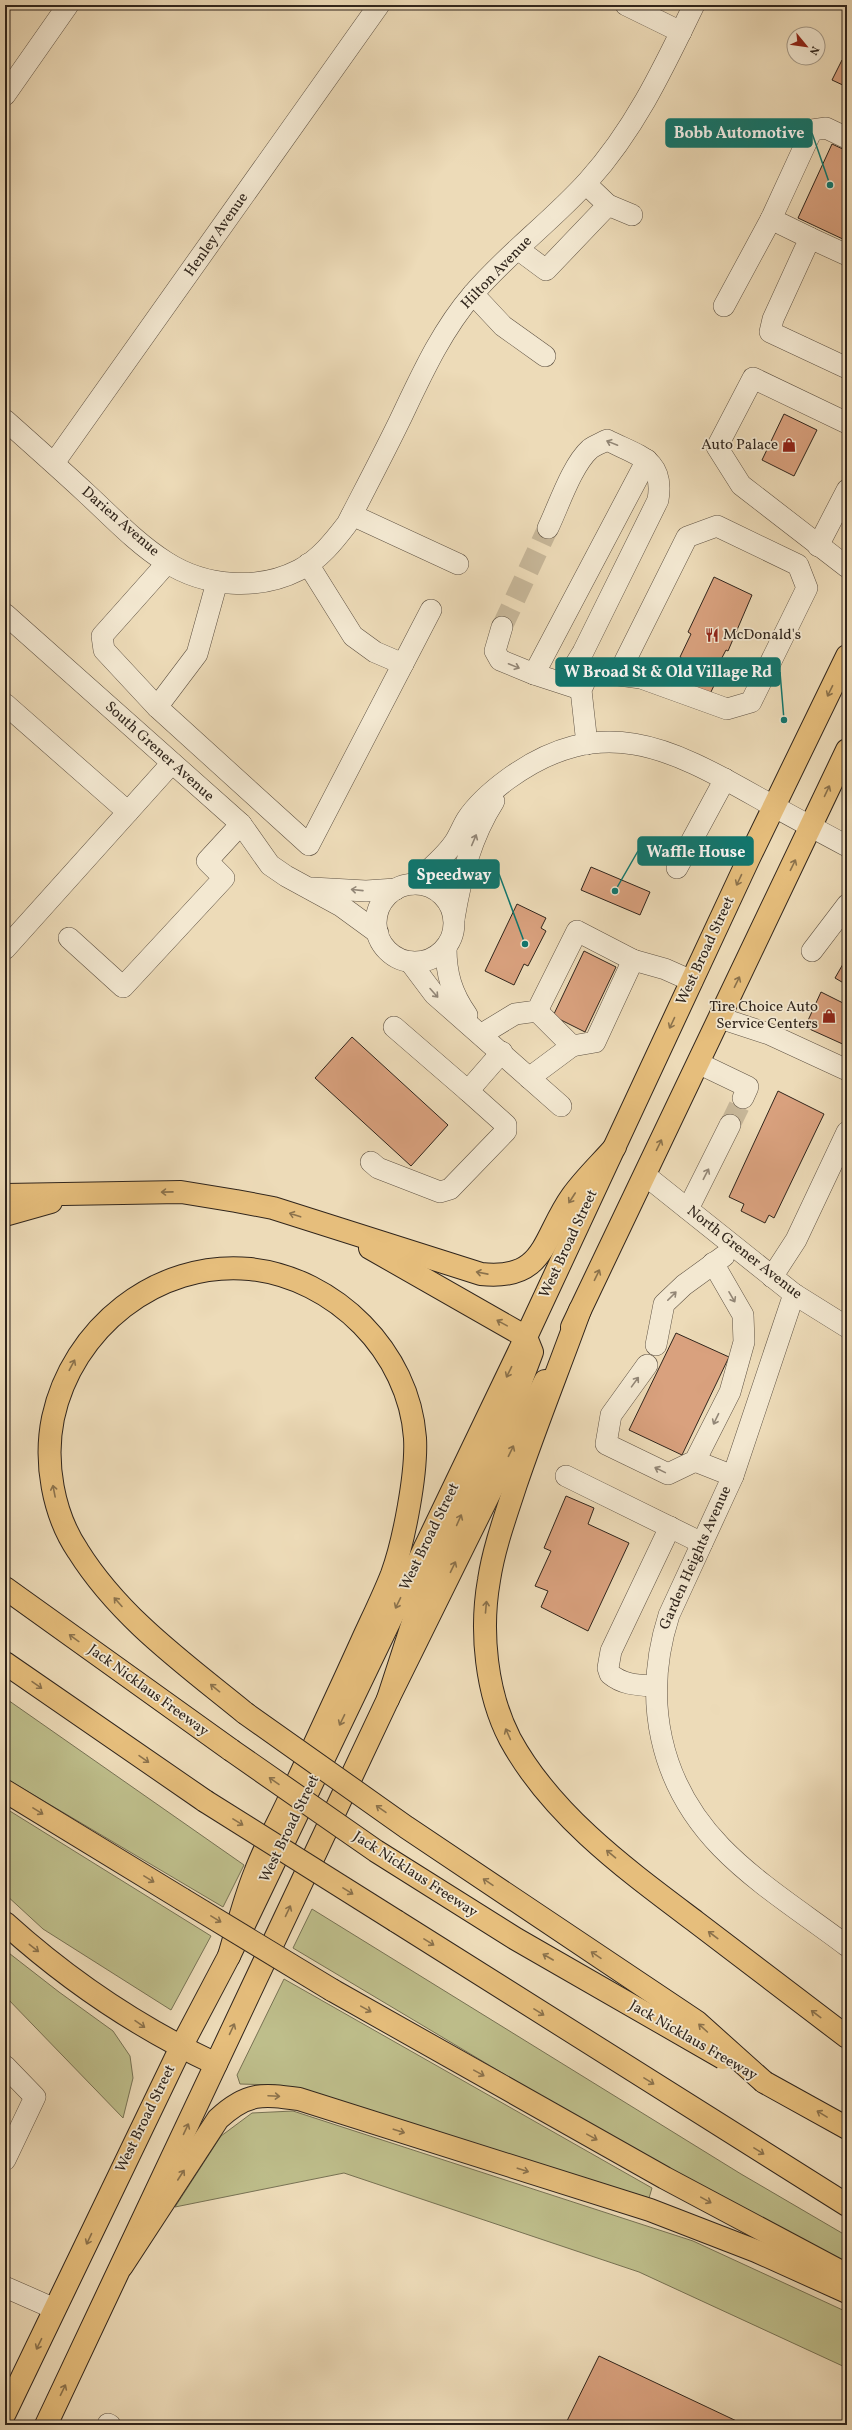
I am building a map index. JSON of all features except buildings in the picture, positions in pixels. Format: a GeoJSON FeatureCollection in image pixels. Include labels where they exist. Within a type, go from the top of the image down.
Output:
{"type":"FeatureCollection","features":[{"type":"Feature","properties":{"kind":"main road","name":"West Broad Street"},"geometry":{"type":"LineString","coordinates":[[5,2413],[181,2047],[229,1956],[526,1337],[774,807],[847,656]]}},
{"type":"Feature","properties":{"kind":"main road"},"geometry":{"type":"LineString","coordinates":[[46,2425],[388,1699],[580,1310],[847,750]]}},
{"type":"Feature","properties":{"kind":"main road"},"geometry":{"type":"LineString","coordinates":[[5,1195],[181,1192],[273,1208],[481,1274],[498,1276],[513,1274],[531,1264],[542,1250],[572,1196],[615,1147]]}},
{"type":"Feature","properties":{"kind":"main road"},"geometry":{"type":"LineString","coordinates":[[5,1215],[81,1193]]}},
{"type":"Feature","properties":{"kind":"main road"},"geometry":{"type":"LineString","coordinates":[[332,1227],[526,1337],[532,1352],[523,1376],[415,1616],[388,1699]]}},
{"type":"Feature","properties":{"kind":"main road"},"geometry":{"type":"LineString","coordinates":[[229,1956],[255,1873],[393,1571],[412,1492],[415,1439],[403,1383],[385,1351],[365,1326],[340,1305],[312,1289],[282,1277],[251,1270],[219,1269],[188,1275],[132,1300],[108,1318],[88,1340],[71,1366],[57,1398],[50,1436],[50,1472],[58,1508],[76,1550],[103,1585],[142,1629],[245,1713],[406,1827],[697,2022],[771,2085]]}},
{"type":"Feature","properties":{"kind":"main road"},"geometry":{"type":"LineString","coordinates":[[580,1310],[519,1476],[504,1522],[489,1580],[485,1623],[489,1669],[498,1709],[509,1737],[527,1768],[578,1827],[646,1884],[847,2037]]}},
{"type":"Feature","properties":{"kind":"main road","name":"Jack Nicklaus Freeway"},"geometry":{"type":"LineString","coordinates":[[5,1588],[231,1750],[376,1851],[516,1939],[847,2128]]}},
{"type":"Feature","properties":{"kind":"main road"},"geometry":{"type":"LineString","coordinates":[[5,1663],[205,1801],[847,2204]]}},
{"type":"Feature","properties":{"kind":"main road"},"geometry":{"type":"LineString","coordinates":[[5,1791],[332,1990],[665,2178],[847,2275]]}},
{"type":"Feature","properties":{"kind":"main road"},"geometry":{"type":"LineString","coordinates":[[5,1923],[25,1941],[92,1992],[148,2030],[216,2064]]}},
{"type":"Feature","properties":{"kind":"main road"},"geometry":{"type":"LineString","coordinates":[[122,2266],[218,2119],[233,2105],[248,2098],[272,2096],[299,2099],[650,2210],[756,2251],[847,2292]]}},
{"type":"Feature","properties":{"kind":"street"},"geometry":{"type":"LineString","coordinates":[[5,95],[68,5]]}},
{"type":"Feature","properties":{"kind":"street","name":"Henley Avenue"},"geometry":{"type":"LineString","coordinates":[[54,463],[379,5]]}},
{"type":"Feature","properties":{"kind":"street"},"geometry":{"type":"LineString","coordinates":[[626,5],[681,32]]}},
{"type":"Feature","properties":{"kind":"street","name":"Hilton Avenue"},"geometry":{"type":"LineString","coordinates":[[254,584],[299,570],[330,545],[352,515],[431,356],[473,294],[586,184],[613,151],[660,77],[694,5]]}},
{"type":"Feature","properties":{"kind":"street"},"geometry":{"type":"LineString","coordinates":[[724,306],[771,219],[812,130],[826,128],[847,138]]}},
{"type":"Feature","properties":{"kind":"street"},"geometry":{"type":"LineString","coordinates":[[586,184],[608,205],[632,215]]}},
{"type":"Feature","properties":{"kind":"street"},"geometry":{"type":"LineString","coordinates":[[519,250],[546,270],[608,205]]}},
{"type":"Feature","properties":{"kind":"street"},"geometry":{"type":"LineString","coordinates":[[771,219],[847,255]]}},
{"type":"Feature","properties":{"kind":"street"},"geometry":{"type":"LineString","coordinates":[[810,238],[773,319],[770,332],[847,368]]}},
{"type":"Feature","properties":{"kind":"street"},"geometry":{"type":"LineString","coordinates":[[473,294],[503,326],[545,356]]}},
{"type":"Feature","properties":{"kind":"street"},"geometry":{"type":"LineString","coordinates":[[847,423],[753,378],[717,446],[740,485],[847,567]]}},
{"type":"Feature","properties":{"kind":"street","name":"Darien Avenue"},"geometry":{"type":"LineString","coordinates":[[5,420],[105,511],[167,563],[217,582],[238,585],[254,584]]}},
{"type":"Feature","properties":{"kind":"street"},"geometry":{"type":"LineString","coordinates":[[548,528],[579,463],[591,448],[607,440],[647,460],[658,471],[661,484],[658,500],[583,652],[573,687],[587,744]]}},
{"type":"Feature","properties":{"kind":"street"},"geometry":{"type":"LineString","coordinates":[[534,674],[647,460]]}},
{"type":"Feature","properties":{"kind":"street"},"geometry":{"type":"LineString","coordinates":[[818,546],[847,490]]}},
{"type":"Feature","properties":{"kind":"street"},"geometry":{"type":"LineString","coordinates":[[352,515],[458,564]]}},
{"type":"Feature","properties":{"kind":"street"},"geometry":{"type":"LineString","coordinates":[[573,687],[596,672],[618,675],[641,678],[727,709],[751,702],[807,588],[798,565],[717,526],[687,537],[618,675]]}},
{"type":"Feature","properties":{"kind":"street"},"geometry":{"type":"LineString","coordinates":[[167,563],[102,636],[104,650],[157,707],[309,845],[431,610]]}},
{"type":"Feature","properties":{"kind":"street"},"geometry":{"type":"LineString","coordinates":[[308,564],[353,636],[375,652],[404,664]]}},
{"type":"Feature","properties":{"kind":"street"},"geometry":{"type":"LineString","coordinates":[[157,707],[197,654],[217,582]]}},
{"type":"Feature","properties":{"kind":"street","name":"South Grener Avenue"},"geometry":{"type":"LineString","coordinates":[[5,614],[241,824],[270,865],[286,876],[311,888],[366,923],[378,933]]}},
{"type":"Feature","properties":{"kind":"street"},"geometry":{"type":"LineString","coordinates":[[502,628],[495,651],[500,660],[534,674],[573,687]]}},
{"type":"Feature","properties":{"kind":"street"},"geometry":{"type":"LineString","coordinates":[[5,704],[128,812]]}},
{"type":"Feature","properties":{"kind":"street"},"geometry":{"type":"LineString","coordinates":[[508,779],[488,809],[472,844],[461,881],[452,936],[446,948],[436,957],[423,962],[410,962],[397,958],[386,950],[378,933],[377,915],[381,903],[438,862],[454,843],[468,818],[483,800],[508,779],[545,758],[570,747],[602,741],[633,742],[662,749],[692,761],[847,846]]}},
{"type":"Feature","properties":{"kind":"street"},"geometry":{"type":"LineString","coordinates":[[5,949],[172,763]]}},
{"type":"Feature","properties":{"kind":"street"},"geometry":{"type":"LineString","coordinates":[[677,868],[725,779]]}},
{"type":"Feature","properties":{"kind":"street"},"geometry":{"type":"LineString","coordinates":[[69,938],[123,987],[224,878],[208,861],[241,824]]}},
{"type":"Feature","properties":{"kind":"street"},"geometry":{"type":"LineString","coordinates":[[404,887],[425,884],[436,890],[446,898],[452,910],[454,919]]}},
{"type":"Feature","properties":{"kind":"street","name":"South Grener Avenue"},"geometry":{"type":"LineString","coordinates":[[311,888],[366,891],[404,887]]}},
{"type":"Feature","properties":{"kind":"street"},"geometry":{"type":"LineString","coordinates":[[812,951],[847,905]]}},
{"type":"Feature","properties":{"kind":"street"},"geometry":{"type":"LineString","coordinates":[[537,1010],[577,932],[633,960],[665,969],[692,981]]}},
{"type":"Feature","properties":{"kind":"street"},"geometry":{"type":"LineString","coordinates":[[446,948],[446,965],[451,987],[460,1004],[482,1034]]}},
{"type":"Feature","properties":{"kind":"street"},"geometry":{"type":"LineString","coordinates":[[529,1078],[572,1046],[595,1042],[633,960]]}},
{"type":"Feature","properties":{"kind":"street"},"geometry":{"type":"LineString","coordinates":[[410,962],[434,994],[482,1034],[561,1106]]}},
{"type":"Feature","properties":{"kind":"street"},"geometry":{"type":"LineString","coordinates":[[482,1034],[515,1014],[537,1010]]}},
{"type":"Feature","properties":{"kind":"street"},"geometry":{"type":"LineString","coordinates":[[537,1010],[572,1046]]}},
{"type":"Feature","properties":{"kind":"street"},"geometry":{"type":"LineString","coordinates":[[720,1018],[769,1034],[847,1070]]}},
{"type":"Feature","properties":{"kind":"street"},"geometry":{"type":"LineString","coordinates":[[372,1162],[378,1168],[440,1192],[450,1189],[507,1128],[468,1091],[394,1027]]}},
{"type":"Feature","properties":{"kind":"street"},"geometry":{"type":"LineString","coordinates":[[468,1091],[502,1052]]}},
{"type":"Feature","properties":{"kind":"street"},"geometry":{"type":"LineString","coordinates":[[698,1063],[748,1087],[743,1098]]}},
{"type":"Feature","properties":{"kind":"street"},"geometry":{"type":"LineString","coordinates":[[688,1209],[730,1125]]}},
{"type":"Feature","properties":{"kind":"street"},"geometry":{"type":"LineString","coordinates":[[772,1277],[796,1240],[847,1132]]}},
{"type":"Feature","properties":{"kind":"street","name":"North Grener Avenue"},"geometry":{"type":"LineString","coordinates":[[644,1175],[794,1294],[847,1327]]}},
{"type":"Feature","properties":{"kind":"street"},"geometry":{"type":"LineString","coordinates":[[656,1345],[664,1304],[684,1285],[736,1247]]}},
{"type":"Feature","properties":{"kind":"street"},"geometry":{"type":"LineString","coordinates":[[647,1365],[611,1415],[606,1444],[668,1474],[695,1462],[730,1392],[744,1342],[743,1315],[713,1263]]}},
{"type":"Feature","properties":{"kind":"street","name":"Garden Heights Avenue"},"geometry":{"type":"LineString","coordinates":[[794,1294],[733,1476],[669,1615],[662,1637],[655,1686],[657,1720],[663,1747],[673,1776],[702,1825],[742,1866],[847,1946]]}},
{"type":"Feature","properties":{"kind":"street"},"geometry":{"type":"LineString","coordinates":[[695,1462],[733,1476]]}},
{"type":"Feature","properties":{"kind":"street"},"geometry":{"type":"LineString","coordinates":[[566,1476],[702,1543]]}},
{"type":"Feature","properties":{"kind":"street"},"geometry":{"type":"LineString","coordinates":[[655,1686],[627,1684],[617,1680],[610,1674],[608,1660],[618,1635],[670,1527]]}},
{"type":"Feature","properties":{"kind":"street"},"geometry":{"type":"LineString","coordinates":[[5,2066],[35,2097],[5,2160]]}},
{"type":"Feature","properties":{"kind":"street"},"geometry":{"type":"LineString","coordinates":[[5,2287],[56,2309]]}},
{"type":"Feature","properties":{"kind":"green space"},"geometry":{"type":"Polygon","coordinates":[[[5,1698],[244,1865],[223,1907],[5,1778],[5,1698]]]}},
{"type":"Feature","properties":{"kind":"green space"},"geometry":{"type":"Polygon","coordinates":[[[5,1808],[211,1936],[171,2010],[43,1929],[5,1894],[5,1808]]]}},
{"type":"Feature","properties":{"kind":"green space"},"geometry":{"type":"Polygon","coordinates":[[[312,1909],[741,2174],[847,2236],[847,2267],[653,2163],[293,1948],[312,1909]]]}},
{"type":"Feature","properties":{"kind":"green space"},"geometry":{"type":"Polygon","coordinates":[[[5,1950],[113,2031],[130,2056],[133,2078],[123,2118],[5,1996],[5,1950]]]}},
{"type":"Feature","properties":{"kind":"green space"},"geometry":{"type":"Polygon","coordinates":[[[284,1979],[652,2188],[649,2198],[275,2085],[240,2084],[237,2075],[284,1979]]]}},
{"type":"Feature","properties":{"kind":"green space"},"geometry":{"type":"Polygon","coordinates":[[[293,2111],[693,2241],[847,2312],[847,2368],[639,2272],[344,2173],[175,2207],[221,2136],[252,2113],[293,2111]]]}},
{"type":"Feature","properties":{"kind":"tunnel"},"geometry":{"type":"LineString","coordinates":[[502,627],[548,528]]}},
{"type":"Feature","properties":{"kind":"tunnel"},"geometry":{"type":"LineString","coordinates":[[730,1125],[743,1098]]}},
{"type":"Feature","properties":{"kind":"place","name":"Bobb Automotive"},"geometry":{"type":"Point","coordinates":[830,185]}},
{"type":"Feature","properties":{"kind":"place","name":"Auto Palace"},"geometry":{"type":"Point","coordinates":[789,445]}},
{"type":"Feature","properties":{"kind":"place","name":"McDonald's"},"geometry":{"type":"Point","coordinates":[712,635]}},
{"type":"Feature","properties":{"kind":"place","name":"W Broad St & Old Village Rd"},"geometry":{"type":"Point","coordinates":[784,720]}},
{"type":"Feature","properties":{"kind":"place","name":"Waffle House"},"geometry":{"type":"Point","coordinates":[615,891]}},
{"type":"Feature","properties":{"kind":"place","name":"Speedway"},"geometry":{"type":"Point","coordinates":[525,944]}},
{"type":"Feature","properties":{"kind":"place","name":"Tire Choice Auto Service Centers"},"geometry":{"type":"Point","coordinates":[829,1016]}}]}
